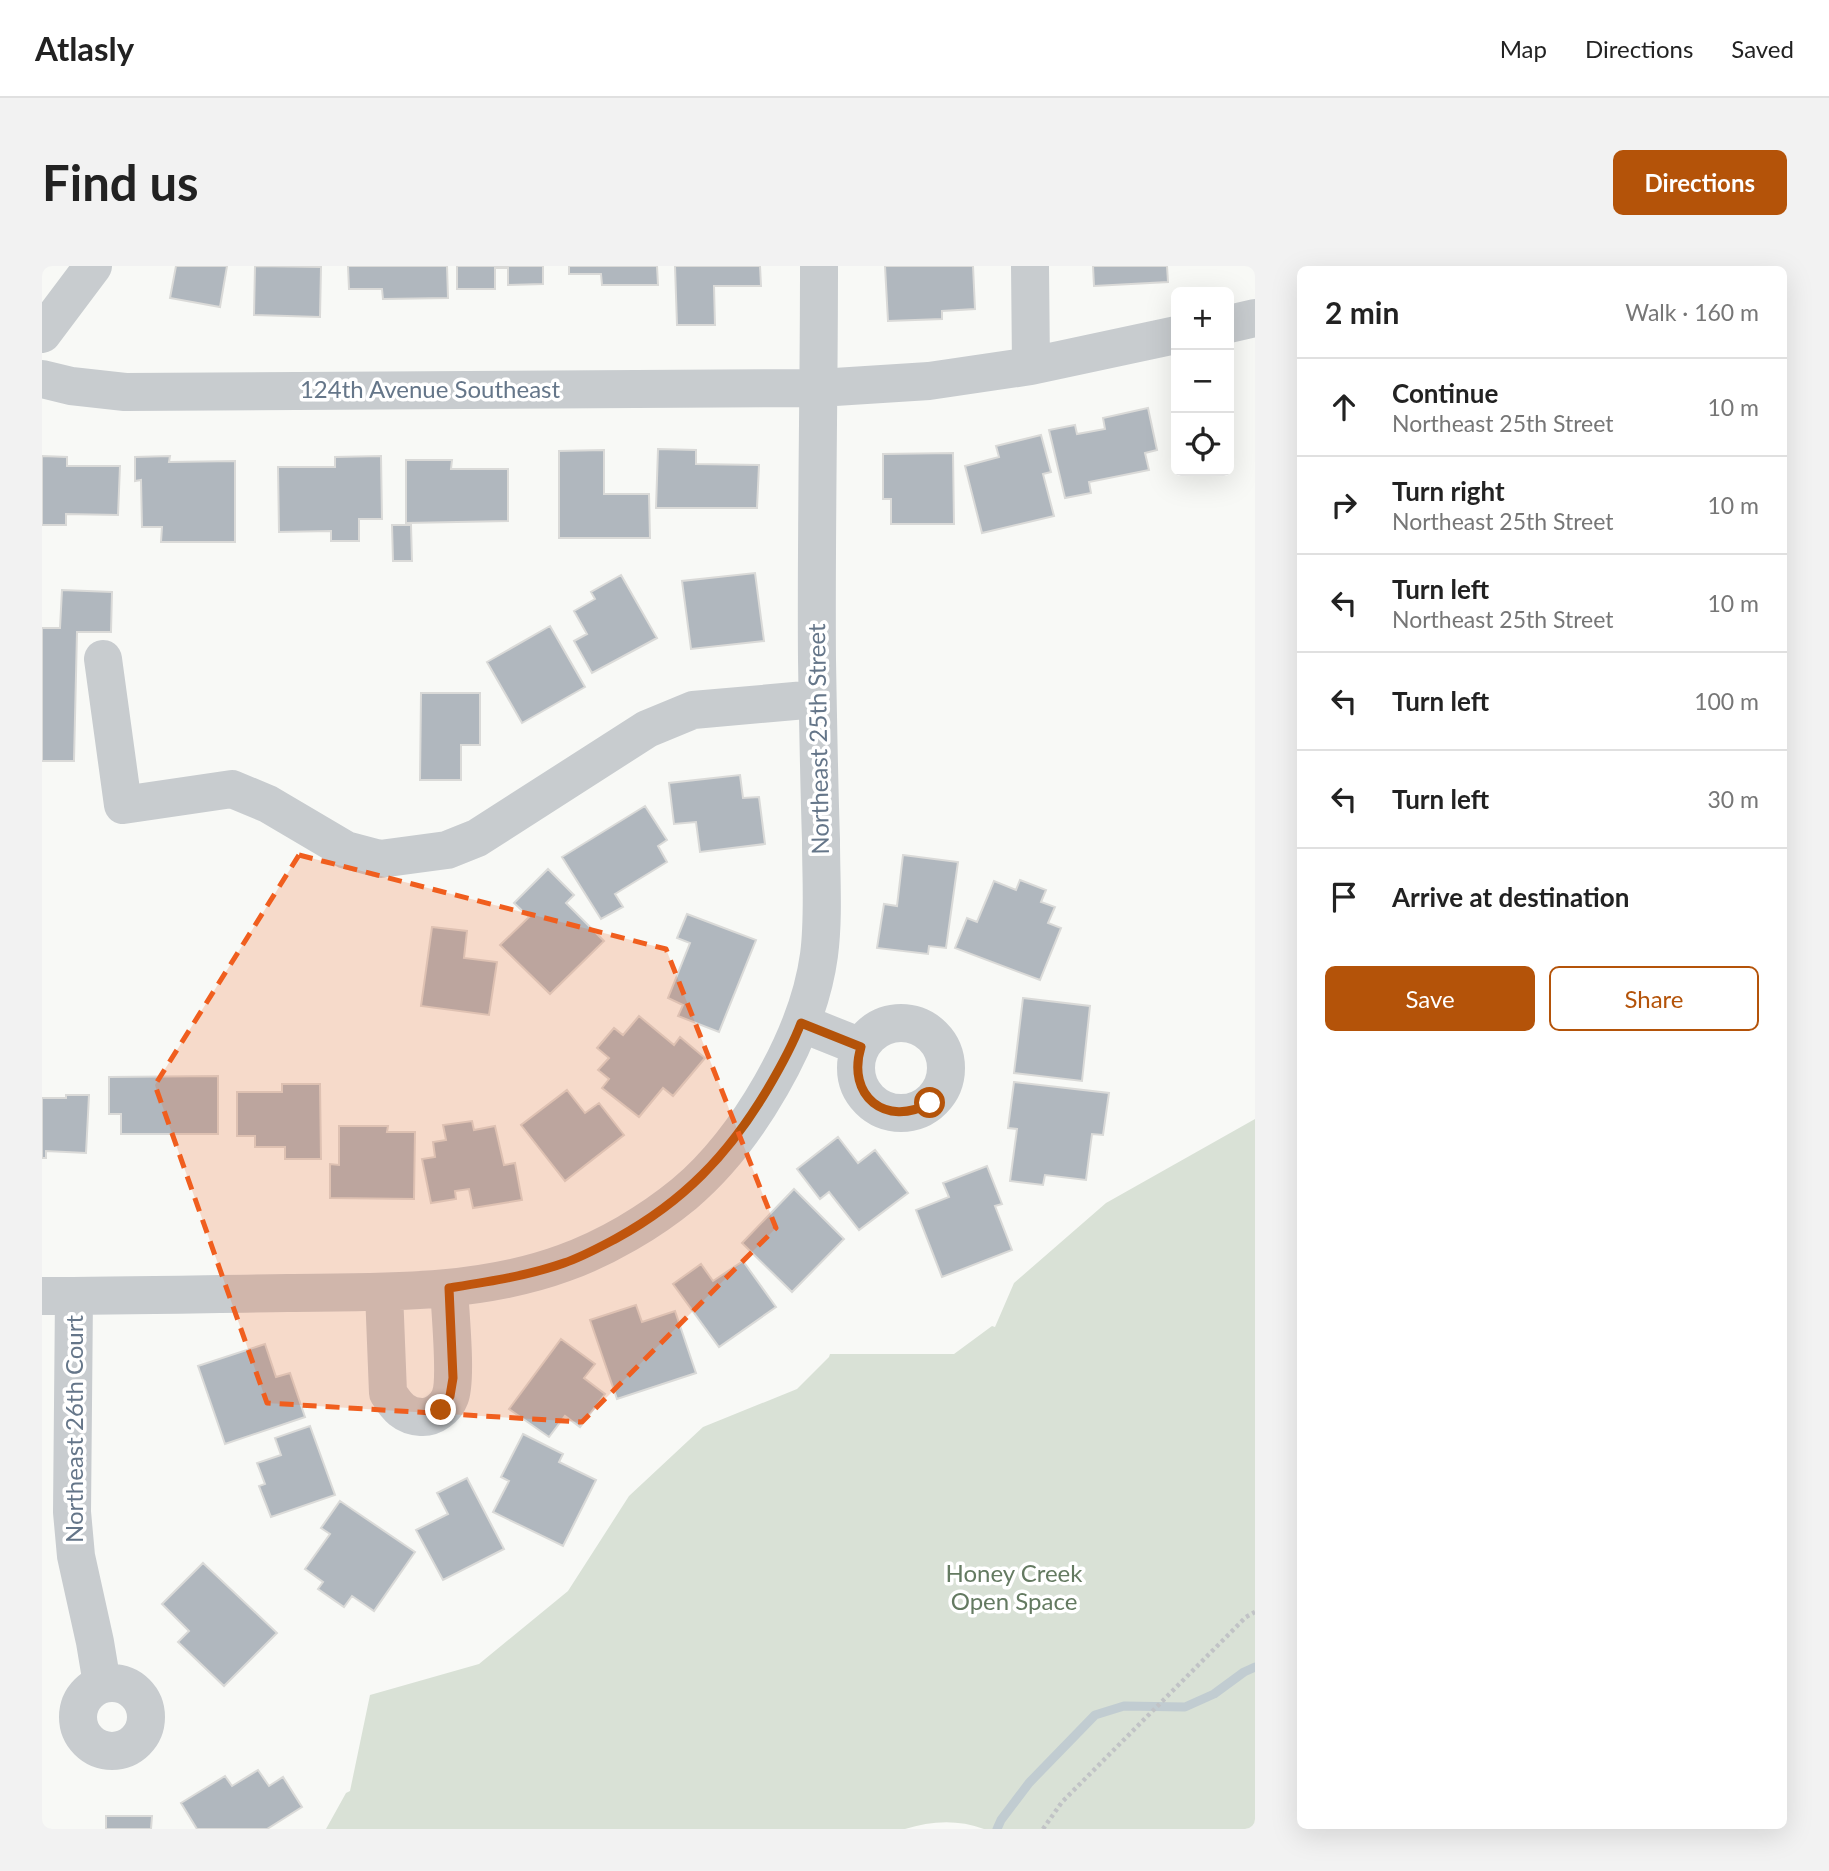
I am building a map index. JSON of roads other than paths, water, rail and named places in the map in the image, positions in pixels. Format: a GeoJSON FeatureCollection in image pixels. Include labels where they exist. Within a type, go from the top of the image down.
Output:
{"type":"FeatureCollection","features":[{"type":"Feature","properties":{"kind":"street"},"geometry":{"type":"LineString","coordinates":[[42,334],[93,266]]}},
{"type":"Feature","properties":{"kind":"street","name":"Northeast 25th Street"},"geometry":{"type":"LineString","coordinates":[[58,1296],[384,1292],[449,1288],[510,1278],[564,1263],[645,1222],[685,1193],[720,1157],[782,1066],[809,1002],[819,956],[822,904],[817,699],[819,266]]}},
{"type":"Feature","properties":{"kind":"street"},"geometry":{"type":"LineString","coordinates":[[1030,266],[1031,366]]}},
{"type":"Feature","properties":{"kind":"street"},"geometry":{"type":"LineString","coordinates":[[1234,323],[1255,318]]}},
{"type":"Feature","properties":{"kind":"street","name":"124th Avenue Southeast"},"geometry":{"type":"LineString","coordinates":[[42,379],[71,386],[125,392],[819,388],[929,381],[1031,366],[1171,336]]}},
{"type":"Feature","properties":{"kind":"street"},"geometry":{"type":"LineString","coordinates":[[103,659],[123,805],[232,789],[268,804],[346,850],[380,859],[447,850],[477,838],[647,729],[693,710],[817,699]]}},
{"type":"Feature","properties":{"kind":"street"},"geometry":{"type":"LineString","coordinates":[[801,1023],[861,1047]]}},
{"type":"Feature","properties":{"kind":"street"},"geometry":{"type":"LineString","coordinates":[[384,1292],[388,1393],[396,1406],[408,1417],[426,1418],[441,1410],[450,1396],[453,1378],[449,1288]]}},
{"type":"Feature","properties":{"kind":"street","name":"Northeast 26th Court"},"geometry":{"type":"LineString","coordinates":[[58,1296],[76,1556],[102,1685]]}},
{"type":"Feature","properties":{"kind":"waterway"},"geometry":{"type":"LineString","coordinates":[[997,1829],[1029,1783],[1095,1715],[1124,1706],[1185,1707],[1214,1694],[1255,1667]]}},
{"type":"Feature","properties":{"kind":"park label","name":"Honey Creek Open Space"},"geometry":{"type":"Point","coordinates":[1014,1588]}}]}
